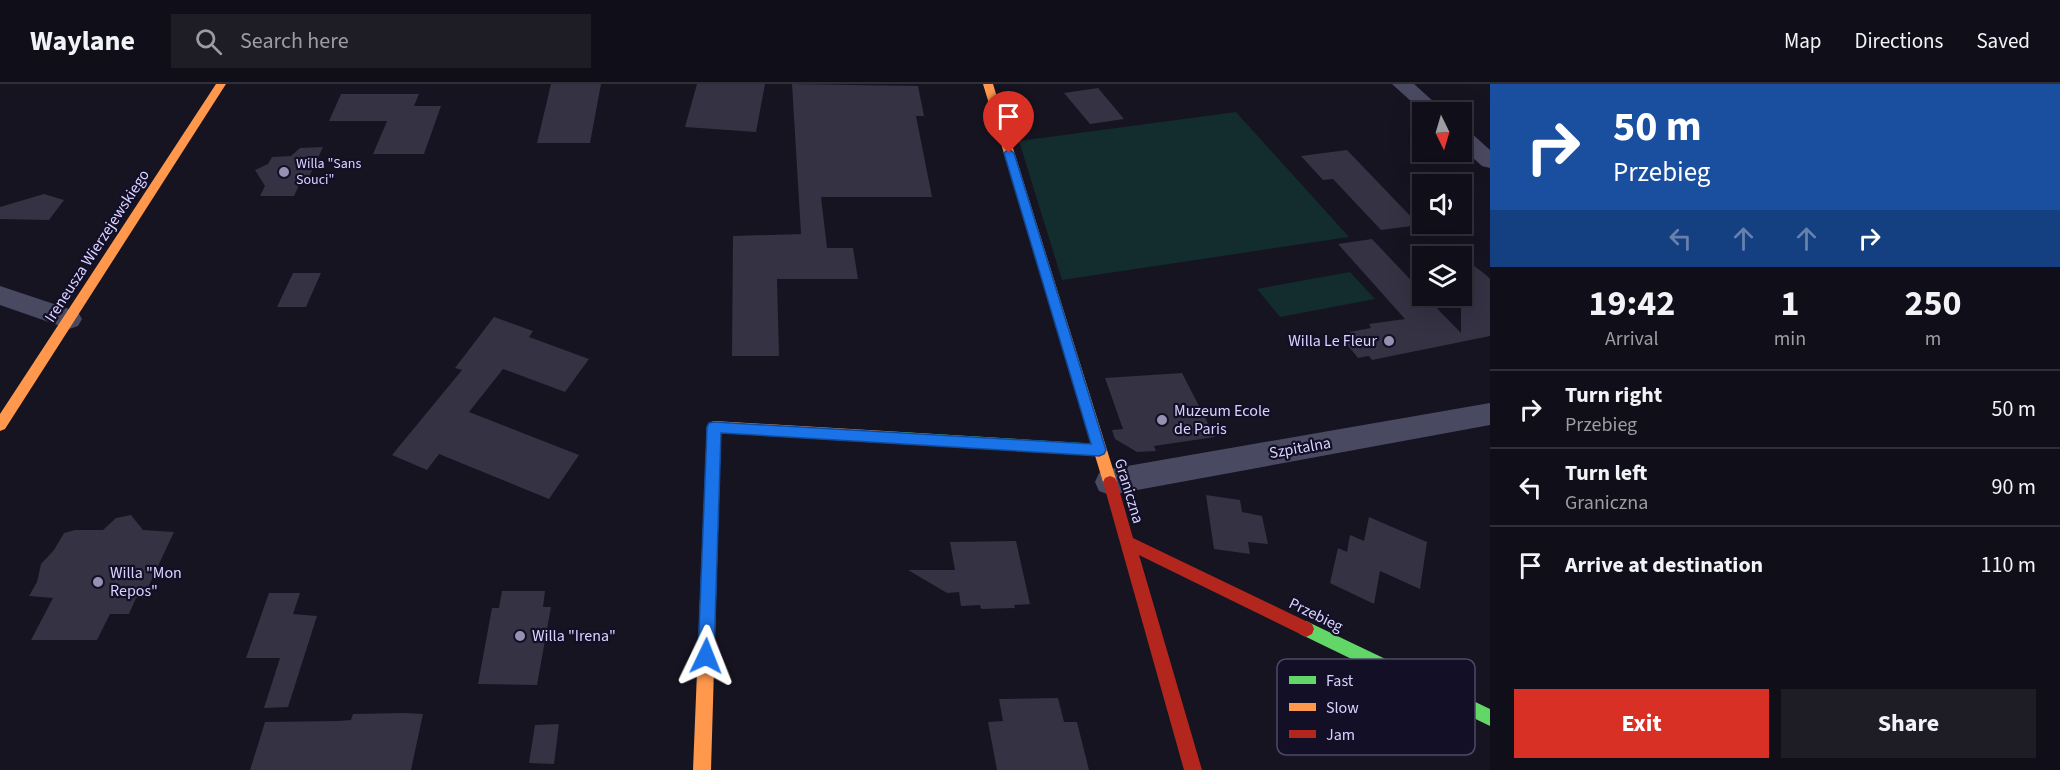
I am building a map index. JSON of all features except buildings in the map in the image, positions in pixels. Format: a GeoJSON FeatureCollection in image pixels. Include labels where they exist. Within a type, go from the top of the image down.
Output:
{"type":"FeatureCollection","features":[{"type":"Feature","properties":{"kind":"street","name":"Ireneusza Wierzejewskiego"},"geometry":{"type":"LineString","coordinates":[[0,425],[221,84]]}},
{"type":"Feature","properties":{"kind":"street","name":"Graniczna"},"geometry":{"type":"LineString","coordinates":[[988,84],[1110,482],[1194,770]]}},
{"type":"Feature","properties":{"kind":"street"},"geometry":{"type":"LineString","coordinates":[[1402,84],[1423,102]]}},
{"type":"Feature","properties":{"kind":"street"},"geometry":{"type":"LineString","coordinates":[[1472,145],[1490,161]]}},
{"type":"Feature","properties":{"kind":"street"},"geometry":{"type":"LineString","coordinates":[[0,295],[69,319]]}},
{"type":"Feature","properties":{"kind":"street","name":"Szpitalna"},"geometry":{"type":"LineString","coordinates":[[1110,482],[1490,414]]}},
{"type":"Feature","properties":{"kind":"street"},"geometry":{"type":"LineString","coordinates":[[702,770],[714,427],[1099,450]]}},
{"type":"Feature","properties":{"kind":"street","name":"Przebieg"},"geometry":{"type":"LineString","coordinates":[[1127,542],[1368,659]]}},
{"type":"Feature","properties":{"kind":"street","name":"Przebieg"},"geometry":{"type":"LineString","coordinates":[[1475,711],[1490,718]]}},
{"type":"Feature","properties":{"kind":"green space"},"geometry":{"type":"Polygon","coordinates":[[[1236,112],[1349,237],[1062,280],[1019,141],[1236,112]]]}},
{"type":"Feature","properties":{"kind":"green space"},"geometry":{"type":"Polygon","coordinates":[[[1350,272],[1375,299],[1280,317],[1257,289],[1350,272]]]}},
{"type":"Feature","properties":{"kind":"traffic: fast"},"geometry":{"type":"LineString","coordinates":[[885,437],[1099,450]]}},
{"type":"Feature","properties":{"kind":"traffic: fast"},"geometry":{"type":"LineString","coordinates":[[1306,629],[1368,659]]}},
{"type":"Feature","properties":{"kind":"traffic: fast"},"geometry":{"type":"LineString","coordinates":[[1475,711],[1490,718]]}},
{"type":"Feature","properties":{"kind":"traffic: slow"},"geometry":{"type":"LineString","coordinates":[[0,425],[221,84]]}},
{"type":"Feature","properties":{"kind":"traffic: slow"},"geometry":{"type":"LineString","coordinates":[[988,84],[1110,482]]}},
{"type":"Feature","properties":{"kind":"traffic: slow"},"geometry":{"type":"LineString","coordinates":[[702,770],[714,427],[885,437]]}},
{"type":"Feature","properties":{"kind":"traffic: jam"},"geometry":{"type":"LineString","coordinates":[[1110,482],[1193,770]]}},
{"type":"Feature","properties":{"kind":"traffic: jam"},"geometry":{"type":"LineString","coordinates":[[1127,542],[1306,629]]}},
{"type":"Feature","properties":{"kind":"place","name":"Willa \"Sans Souci\""},"geometry":{"type":"Point","coordinates":[284,172]}},
{"type":"Feature","properties":{"kind":"place","name":"Willa Le Fleur"},"geometry":{"type":"Point","coordinates":[1389,341]}},
{"type":"Feature","properties":{"kind":"place","name":"Muzeum Ecole de Paris"},"geometry":{"type":"Point","coordinates":[1162,420]}},
{"type":"Feature","properties":{"kind":"place","name":"Willa \"Mon Repos\""},"geometry":{"type":"Point","coordinates":[98,582]}},
{"type":"Feature","properties":{"kind":"place","name":"Willa \"Irena\""},"geometry":{"type":"Point","coordinates":[520,636]}},
{"type":"Feature","properties":{"kind":"route"},"geometry":{"type":"LineString","coordinates":[[706,656],[714,427],[1099,450],[1009,153]]}}]}
